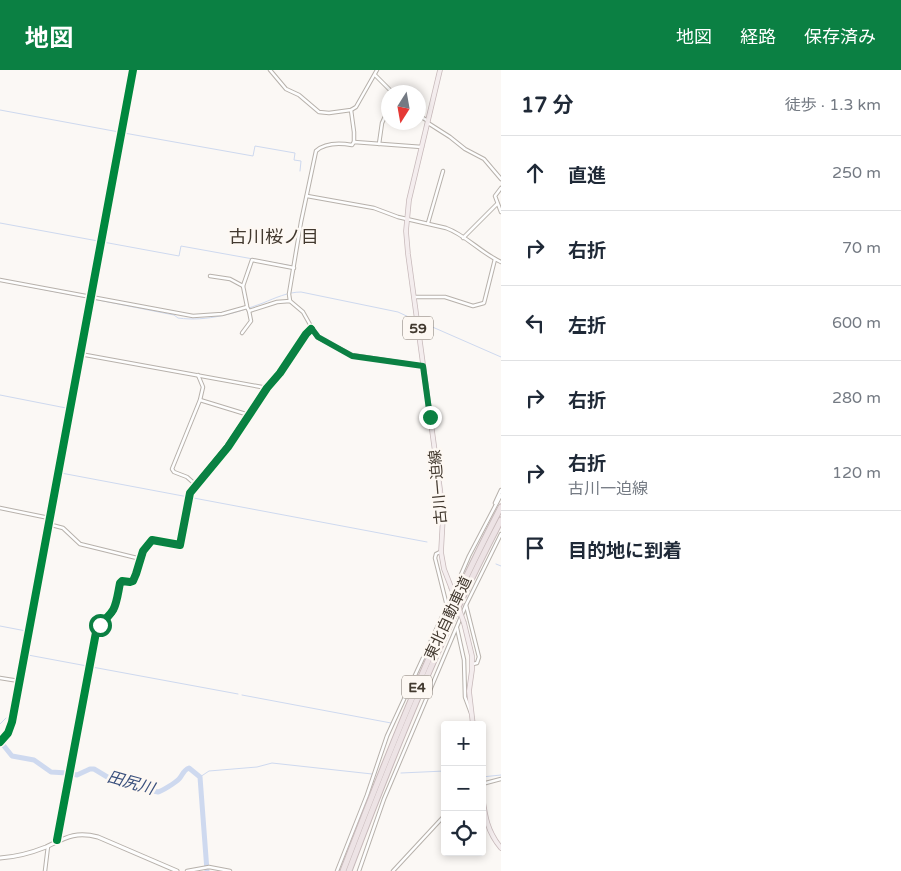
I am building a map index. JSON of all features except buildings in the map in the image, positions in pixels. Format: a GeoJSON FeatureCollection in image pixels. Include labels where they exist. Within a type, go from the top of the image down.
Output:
{"type":"FeatureCollection","features":[{"type":"Feature","properties":{"kind":"highway","name":"東北自動車道"},"geometry":{"type":"LineString","coordinates":[[343,871],[377,781],[420,679],[498,506]]}},
{"type":"Feature","properties":{"kind":"highway","name":"東北自動車道"},"geometry":{"type":"LineString","coordinates":[[349,871],[379,791],[426,681],[465,593],[501,520]]}},
{"type":"Feature","properties":{"kind":"main road","name":"古川一迫線"},"geometry":{"type":"LineString","coordinates":[[440,70],[413,183],[407,219],[408,254],[442,508],[441,552],[444,569],[471,648],[473,664],[469,691],[473,721]]}},
{"type":"Feature","properties":{"kind":"main road"},"geometry":{"type":"LineString","coordinates":[[486,823],[491,835],[501,848]]}},
{"type":"Feature","properties":{"kind":"street"},"geometry":{"type":"LineString","coordinates":[[0,742],[11,728],[133,70]]}},
{"type":"Feature","properties":{"kind":"street"},"geometry":{"type":"LineString","coordinates":[[270,70],[286,89],[299,95],[319,112],[329,113],[351,110],[357,106],[377,70]]}},
{"type":"Feature","properties":{"kind":"street"},"geometry":{"type":"LineString","coordinates":[[375,75],[385,85]]}},
{"type":"Feature","properties":{"kind":"street"},"geometry":{"type":"LineString","coordinates":[[351,110],[354,142]]}},
{"type":"Feature","properties":{"kind":"street"},"geometry":{"type":"LineString","coordinates":[[428,122],[465,150],[484,159],[501,179]]}},
{"type":"Feature","properties":{"kind":"street"},"geometry":{"type":"LineString","coordinates":[[379,144],[381,130]]}},
{"type":"Feature","properties":{"kind":"street"},"geometry":{"type":"LineString","coordinates":[[290,302],[294,268],[316,151],[319,148],[332,144],[352,145],[354,142],[422,147]]}},
{"type":"Feature","properties":{"kind":"street"},"geometry":{"type":"LineString","coordinates":[[428,223],[443,172]]}},
{"type":"Feature","properties":{"kind":"street"},"geometry":{"type":"LineString","coordinates":[[501,188],[495,196],[501,212]]}},
{"type":"Feature","properties":{"kind":"street"},"geometry":{"type":"LineString","coordinates":[[307,196],[374,208],[407,219],[452,230],[501,262]]}},
{"type":"Feature","properties":{"kind":"street"},"geometry":{"type":"LineString","coordinates":[[464,238],[497,204]]}},
{"type":"Feature","properties":{"kind":"street"},"geometry":{"type":"LineString","coordinates":[[414,297],[445,297],[474,306],[484,303],[495,259]]}},
{"type":"Feature","properties":{"kind":"street"},"geometry":{"type":"LineString","coordinates":[[242,333],[251,321],[243,286],[252,260],[294,268]]}},
{"type":"Feature","properties":{"kind":"street"},"geometry":{"type":"LineString","coordinates":[[210,276],[230,279],[243,286]]}},
{"type":"Feature","properties":{"kind":"street"},"geometry":{"type":"LineString","coordinates":[[0,280],[193,316],[222,314],[276,302],[290,302],[303,312],[318,337],[352,356],[423,366]]}},
{"type":"Feature","properties":{"kind":"street"},"geometry":{"type":"LineString","coordinates":[[57,840],[96,630],[115,609],[120,583],[122,581],[133,581],[144,550],[152,540],[180,545],[188,496],[228,446],[267,388],[280,373],[306,334],[312,329]]}},
{"type":"Feature","properties":{"kind":"street"},"geometry":{"type":"LineString","coordinates":[[80,354],[267,388]]}},
{"type":"Feature","properties":{"kind":"street"},"geometry":{"type":"LineString","coordinates":[[196,485],[187,477],[174,472],[172,469],[200,400],[203,386],[198,375]]}},
{"type":"Feature","properties":{"kind":"street"},"geometry":{"type":"LineString","coordinates":[[200,400],[248,415]]}},
{"type":"Feature","properties":{"kind":"street"},"geometry":{"type":"LineString","coordinates":[[498,506],[501,490]]}},
{"type":"Feature","properties":{"kind":"street"},"geometry":{"type":"LineString","coordinates":[[337,871],[367,795],[387,736],[470,556],[498,506],[501,495]]}},
{"type":"Feature","properties":{"kind":"street"},"geometry":{"type":"LineString","coordinates":[[0,508],[49,518]]}},
{"type":"Feature","properties":{"kind":"street"},"geometry":{"type":"LineString","coordinates":[[48,524],[63,528],[80,544],[141,559]]}},
{"type":"Feature","properties":{"kind":"street"},"geometry":{"type":"LineString","coordinates":[[360,871],[384,799],[456,627],[501,534]]}},
{"type":"Feature","properties":{"kind":"street"},"geometry":{"type":"LineString","coordinates":[[441,552],[436,554],[435,558],[447,606]]}},
{"type":"Feature","properties":{"kind":"street"},"geometry":{"type":"LineString","coordinates":[[466,605],[479,657],[477,663],[473,664]]}},
{"type":"Feature","properties":{"kind":"street"},"geometry":{"type":"LineString","coordinates":[[456,627],[464,660],[465,697],[472,714]]}},
{"type":"Feature","properties":{"kind":"street"},"geometry":{"type":"LineString","coordinates":[[0,678],[19,681]]}},
{"type":"Feature","properties":{"kind":"street"},"geometry":{"type":"LineString","coordinates":[[486,783],[501,780]]}},
{"type":"Feature","properties":{"kind":"street"},"geometry":{"type":"LineString","coordinates":[[393,871],[441,819]]}},
{"type":"Feature","properties":{"kind":"street"},"geometry":{"type":"LineString","coordinates":[[0,858],[14,857],[48,846],[57,840],[76,835],[91,835],[177,871]]}},
{"type":"Feature","properties":{"kind":"street"},"geometry":{"type":"LineString","coordinates":[[45,871],[48,846]]}},
{"type":"Feature","properties":{"kind":"street"},"geometry":{"type":"LineString","coordinates":[[187,871],[207,867],[230,871]]}},
{"type":"Feature","properties":{"kind":"street"},"geometry":{"type":"LineString","coordinates":[[396,868],[400,871]]}},
{"type":"Feature","properties":{"kind":"waterway"},"geometry":{"type":"LineString","coordinates":[[88,292],[129,70]]}},
{"type":"Feature","properties":{"kind":"waterway"},"geometry":{"type":"LineString","coordinates":[[0,110],[119,132]]}},
{"type":"Feature","properties":{"kind":"waterway"},"geometry":{"type":"LineString","coordinates":[[124,133],[253,156],[255,146],[295,153],[294,160],[301,161],[300,171]]}},
{"type":"Feature","properties":{"kind":"waterway"},"geometry":{"type":"LineString","coordinates":[[0,223],[98,241]]}},
{"type":"Feature","properties":{"kind":"waterway"},"geometry":{"type":"LineString","coordinates":[[103,242],[179,256],[181,246],[292,266]]}},
{"type":"Feature","properties":{"kind":"waterway"},"geometry":{"type":"LineString","coordinates":[[0,281],[87,298]]}},
{"type":"Feature","properties":{"kind":"waterway"},"geometry":{"type":"LineString","coordinates":[[93,299],[174,315],[178,318],[200,319],[232,313],[291,293],[301,292],[398,312],[413,319]]}},
{"type":"Feature","properties":{"kind":"waterway"},"geometry":{"type":"LineString","coordinates":[[56,472],[86,303]]}},
{"type":"Feature","properties":{"kind":"waterway"},"geometry":{"type":"LineString","coordinates":[[421,322],[501,357]]}},
{"type":"Feature","properties":{"kind":"waterway"},"geometry":{"type":"LineString","coordinates":[[0,395],[66,408]]}},
{"type":"Feature","properties":{"kind":"waterway"},"geometry":{"type":"LineString","coordinates":[[48,511],[55,472]]}},
{"type":"Feature","properties":{"kind":"waterway"},"geometry":{"type":"LineString","coordinates":[[61,473],[427,542]]}},
{"type":"Feature","properties":{"kind":"waterway"},"geometry":{"type":"LineString","coordinates":[[26,626],[46,522]]}},
{"type":"Feature","properties":{"kind":"waterway"},"geometry":{"type":"LineString","coordinates":[[496,564],[501,566]]}},
{"type":"Feature","properties":{"kind":"waterway"},"geometry":{"type":"LineString","coordinates":[[0,626],[26,631]]}},
{"type":"Feature","properties":{"kind":"waterway"},"geometry":{"type":"LineString","coordinates":[[31,631],[28,655],[87,666]]}},
{"type":"Feature","properties":{"kind":"waterway"},"geometry":{"type":"LineString","coordinates":[[17,678],[25,634]]}},
{"type":"Feature","properties":{"kind":"waterway"},"geometry":{"type":"LineString","coordinates":[[92,667],[238,694]]}},
{"type":"Feature","properties":{"kind":"waterway"},"geometry":{"type":"LineString","coordinates":[[10,712],[16,683]]}},
{"type":"Feature","properties":{"kind":"waterway"},"geometry":{"type":"LineString","coordinates":[[242,695],[391,723]]}},
{"type":"Feature","properties":{"kind":"waterway"},"geometry":{"type":"LineString","coordinates":[[0,724],[6,718]]}},
{"type":"Feature","properties":{"kind":"waterway","name":"田尻川"},"geometry":{"type":"LineString","coordinates":[[0,741],[12,756],[34,760],[51,772],[77,775],[94,769],[109,778],[130,786],[158,792],[177,781],[185,770],[189,768],[200,777],[207,871]]}},
{"type":"Feature","properties":{"kind":"waterway"},"geometry":{"type":"LineString","coordinates":[[200,777],[209,771],[257,767],[272,763],[372,774]]}},
{"type":"Feature","properties":{"kind":"waterway"},"geometry":{"type":"LineString","coordinates":[[401,773],[441,771]]}},
{"type":"Feature","properties":{"kind":"waterway"},"geometry":{"type":"LineString","coordinates":[[486,777],[501,775]]}},
{"type":"Feature","properties":{"kind":"cycle path"},"geometry":{"type":"LineString","coordinates":[[0,742],[8,733],[12,722],[133,70]]}},
{"type":"Feature","properties":{"kind":"cycle path"},"geometry":{"type":"LineString","coordinates":[[57,840],[97,627],[112,612],[120,583],[122,581],[133,581],[143,551],[152,540],[180,545],[190,493],[228,447],[267,388],[311,329]]}},
{"type":"Feature","properties":{"kind":"district","name":"古川桜ノ目"},"geometry":{"type":"Point","coordinates":[274,237]}},
{"type":"Feature","properties":{"kind":"route"},"geometry":{"type":"LineString","coordinates":[[100,625],[115,609],[120,583],[122,581],[133,581],[144,550],[152,540],[180,545],[190,493],[228,446],[267,388],[280,373],[306,334],[312,329],[315,335],[352,356],[423,366],[430,417]]}}]}
